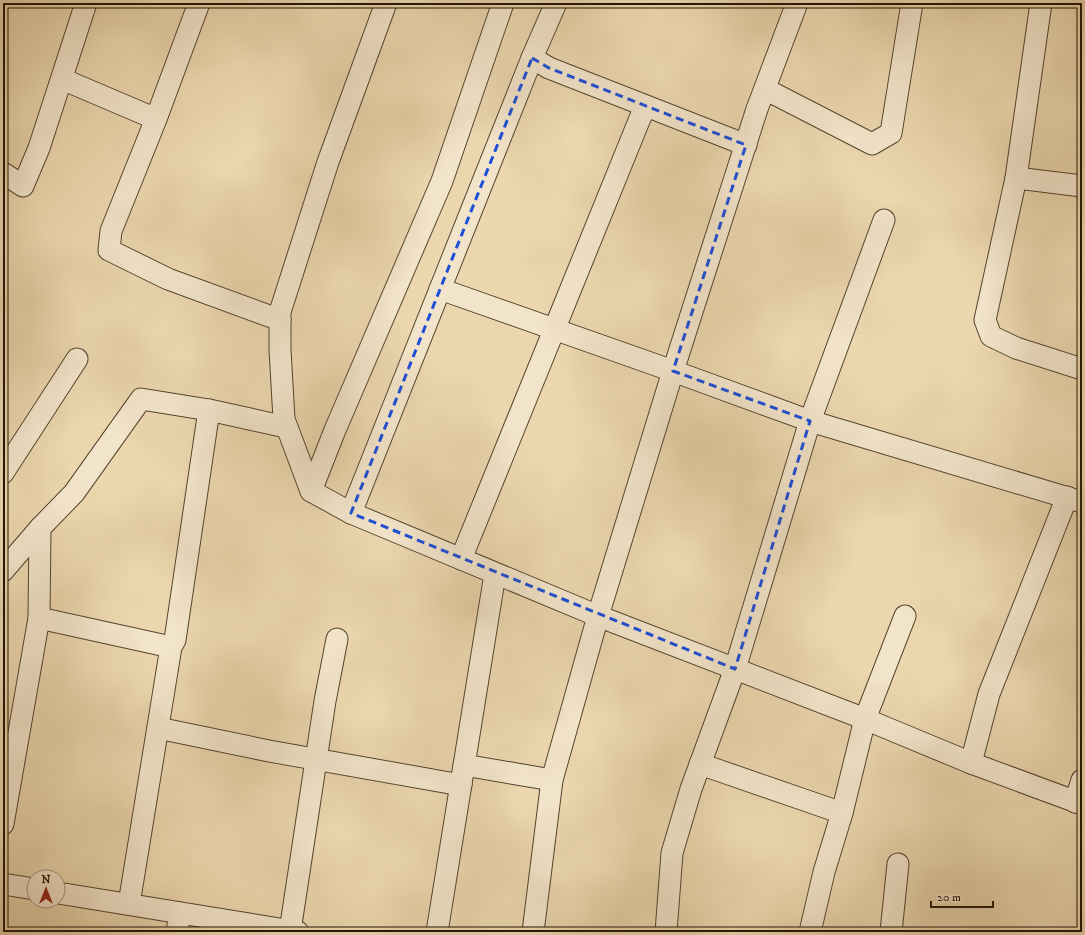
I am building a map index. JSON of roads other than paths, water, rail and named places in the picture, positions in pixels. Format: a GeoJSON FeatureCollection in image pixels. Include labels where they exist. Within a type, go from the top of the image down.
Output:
{"type":"FeatureCollection","features":[{"type":"Feature","properties":{"kind":"street"},"geometry":{"type":"LineString","coordinates":[[3,173],[23,186],[40,148],[86,3]]}},
{"type":"Feature","properties":{"kind":"street"},"geometry":{"type":"LineString","coordinates":[[199,3],[156,119],[111,231],[109,250],[168,279],[280,320]]}},
{"type":"Feature","properties":{"kind":"street"},"geometry":{"type":"LineString","coordinates":[[386,3],[328,162],[280,312],[280,350],[286,427],[311,491],[351,513],[598,616],[865,719],[971,763],[1078,803],[1082,780]]}},
{"type":"Feature","properties":{"kind":"street"},"geometry":{"type":"LineString","coordinates":[[311,491],[335,430],[442,181],[503,3]]}},
{"type":"Feature","properties":{"kind":"street"},"geometry":{"type":"LineString","coordinates":[[351,513],[532,58],[556,3]]}},
{"type":"Feature","properties":{"kind":"street"},"geometry":{"type":"LineString","coordinates":[[533,932],[552,780],[598,616],[746,145],[796,3]]}},
{"type":"Feature","properties":{"kind":"street"},"geometry":{"type":"LineString","coordinates":[[765,89],[872,144],[891,133],[912,3]]}},
{"type":"Feature","properties":{"kind":"street"},"geometry":{"type":"LineString","coordinates":[[1041,3],[1016,178],[985,320],[991,336],[1016,348],[1082,369]]}},
{"type":"Feature","properties":{"kind":"street"},"geometry":{"type":"LineString","coordinates":[[532,58],[549,68],[746,145]]}},
{"type":"Feature","properties":{"kind":"street"},"geometry":{"type":"LineString","coordinates":[[62,79],[156,119]]}},
{"type":"Feature","properties":{"kind":"street"},"geometry":{"type":"LineString","coordinates":[[461,559],[645,106]]}},
{"type":"Feature","properties":{"kind":"street"},"geometry":{"type":"LineString","coordinates":[[1016,178],[1082,186]]}},
{"type":"Feature","properties":{"kind":"street"},"geometry":{"type":"LineString","coordinates":[[666,932],[672,853],[700,764],[735,670],[810,421],[884,220]]}},
{"type":"Feature","properties":{"kind":"street"},"geometry":{"type":"LineString","coordinates":[[440,289],[674,371],[810,421],[1074,499],[989,694],[971,763]]}},
{"type":"Feature","properties":{"kind":"street"},"geometry":{"type":"LineString","coordinates":[[3,473],[77,359]]}},
{"type":"Feature","properties":{"kind":"street"},"geometry":{"type":"LineString","coordinates":[[3,571],[40,528],[74,493],[141,399],[209,410],[286,427]]}},
{"type":"Feature","properties":{"kind":"street"},"geometry":{"type":"LineString","coordinates":[[129,904],[171,647],[175,640],[209,410]]}},
{"type":"Feature","properties":{"kind":"street"},"geometry":{"type":"LineString","coordinates":[[3,824],[10,743],[39,618],[40,528]]}},
{"type":"Feature","properties":{"kind":"street"},"geometry":{"type":"LineString","coordinates":[[437,932],[495,574]]}},
{"type":"Feature","properties":{"kind":"street"},"geometry":{"type":"LineString","coordinates":[[810,932],[824,872],[842,813],[865,719],[905,616]]}},
{"type":"Feature","properties":{"kind":"street"},"geometry":{"type":"LineString","coordinates":[[39,618],[171,647]]}},
{"type":"Feature","properties":{"kind":"street"},"geometry":{"type":"LineString","coordinates":[[66,894],[129,904],[179,922],[294,931],[316,760],[337,639]]}},
{"type":"Feature","properties":{"kind":"street"},"geometry":{"type":"LineString","coordinates":[[158,728],[316,760],[462,775],[552,780]]}},
{"type":"Feature","properties":{"kind":"street"},"geometry":{"type":"LineString","coordinates":[[700,764],[842,813]]}},
{"type":"Feature","properties":{"kind":"street"},"geometry":{"type":"LineString","coordinates":[[891,932],[898,864]]}},
{"type":"Feature","properties":{"kind":"street"},"geometry":{"type":"LineString","coordinates":[[3,884],[26,888]]}}]}
